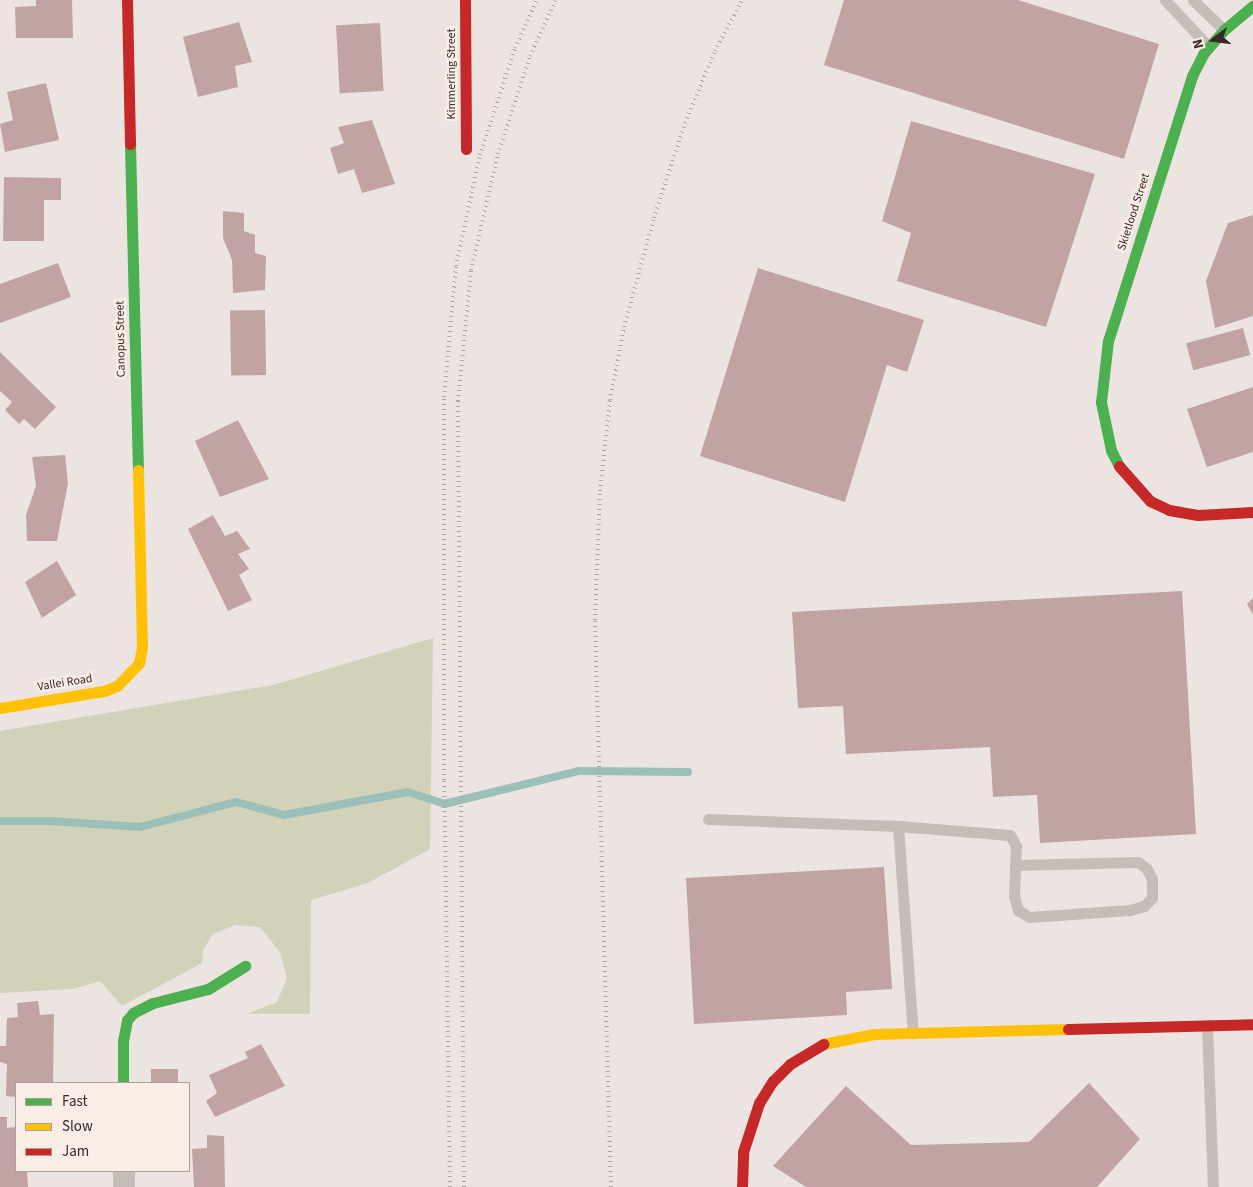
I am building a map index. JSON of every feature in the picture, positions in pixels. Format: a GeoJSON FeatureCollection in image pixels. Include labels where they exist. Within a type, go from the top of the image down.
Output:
{"type":"FeatureCollection","features":[{"type":"Feature","properties":{"kind":"street","name":"Canopus Street"},"geometry":{"type":"LineString","coordinates":[[127,0],[142,632],[138,663],[130,675]]}},
{"type":"Feature","properties":{"kind":"street","name":"Kimmerling Street"},"geometry":{"type":"LineString","coordinates":[[465,0],[466,149]]}},
{"type":"Feature","properties":{"kind":"street","name":"Skietlood Street"},"geometry":{"type":"LineString","coordinates":[[1253,6],[1224,30],[1209,47],[1192,76],[1108,341],[1101,402],[1111,450],[1135,489],[1169,510],[1198,515],[1253,512]]}},
{"type":"Feature","properties":{"kind":"street","name":"Vallei Road"},"geometry":{"type":"LineString","coordinates":[[0,708],[104,691],[130,675]]}},
{"type":"Feature","properties":{"kind":"street"},"geometry":{"type":"LineString","coordinates":[[123,1082],[123,1041],[127,1020],[133,1013],[153,1003],[208,989],[245,966]]}},
{"type":"Feature","properties":{"kind":"street"},"geometry":{"type":"LineString","coordinates":[[742,1187],[743,1152],[749,1128],[773,1082],[790,1064],[809,1050],[831,1040],[874,1034],[1253,1024]]}},
{"type":"Feature","properties":{"kind":"street"},"geometry":{"type":"LineString","coordinates":[[124,1172],[124,1187]]}},
{"type":"Feature","properties":{"kind":"lane"},"geometry":{"type":"LineString","coordinates":[[1166,0],[1209,47]]}},
{"type":"Feature","properties":{"kind":"lane"},"geometry":{"type":"LineString","coordinates":[[1192,0],[1224,30]]}},
{"type":"Feature","properties":{"kind":"lane"},"geometry":{"type":"LineString","coordinates":[[708,819],[898,826],[1010,834],[1016,846],[1014,896],[1018,910],[1029,917],[1130,910],[1144,906],[1152,898],[1152,879],[1148,869],[1138,862],[1016,866]]}},
{"type":"Feature","properties":{"kind":"lane"},"geometry":{"type":"LineString","coordinates":[[898,826],[913,1033]]}},
{"type":"Feature","properties":{"kind":"lane"},"geometry":{"type":"LineString","coordinates":[[1207,1026],[1213,1187]]}},
{"type":"Feature","properties":{"kind":"green space"},"geometry":{"type":"Polygon","coordinates":[[[433,638],[430,849],[368,883],[311,900],[310,1014],[246,1014],[277,1002],[287,978],[280,952],[260,927],[235,925],[213,934],[203,950],[202,963],[122,1006],[100,981],[73,989],[0,993],[0,731],[273,685],[433,638]]]}},
{"type":"Feature","properties":{"kind":"building"},"geometry":{"type":"Polygon","coordinates":[[[36,0],[72,0],[73,38],[16,38],[15,7],[36,6],[36,0]]]}},
{"type":"Feature","properties":{"kind":"building"},"geometry":{"type":"Polygon","coordinates":[[[844,0],[1018,0],[1159,44],[1124,159],[824,65],[844,0]]]}},
{"type":"Feature","properties":{"kind":"building"},"geometry":{"type":"Polygon","coordinates":[[[239,22],[252,62],[235,66],[238,87],[198,97],[183,37],[239,22]]]}},
{"type":"Feature","properties":{"kind":"building"},"geometry":{"type":"Polygon","coordinates":[[[380,23],[384,91],[340,93],[336,25],[380,23]]]}},
{"type":"Feature","properties":{"kind":"building"},"geometry":{"type":"Polygon","coordinates":[[[46,83],[59,140],[5,152],[0,124],[13,120],[7,92],[46,83]]]}},
{"type":"Feature","properties":{"kind":"building"},"geometry":{"type":"Polygon","coordinates":[[[372,120],[395,184],[362,193],[354,169],[338,174],[330,148],[344,143],[338,127],[372,120]]]}},
{"type":"Feature","properties":{"kind":"building"},"geometry":{"type":"Polygon","coordinates":[[[911,121],[1095,174],[1046,327],[897,281],[911,233],[882,221],[911,121]]]}},
{"type":"Feature","properties":{"kind":"building"},"geometry":{"type":"Polygon","coordinates":[[[4,177],[61,178],[61,200],[44,200],[44,241],[3,241],[4,177]]]}},
{"type":"Feature","properties":{"kind":"building"},"geometry":{"type":"Polygon","coordinates":[[[223,211],[244,213],[244,231],[255,235],[255,253],[266,256],[265,290],[233,293],[232,260],[223,238],[223,211]]]}},
{"type":"Feature","properties":{"kind":"building"},"geometry":{"type":"Polygon","coordinates":[[[1253,215],[1253,316],[1215,328],[1206,281],[1228,223],[1253,215]]]}},
{"type":"Feature","properties":{"kind":"building"},"geometry":{"type":"Polygon","coordinates":[[[58,263],[71,297],[0,323],[0,284],[58,263]]]}},
{"type":"Feature","properties":{"kind":"building"},"geometry":{"type":"Polygon","coordinates":[[[758,268],[924,320],[907,372],[887,365],[845,502],[700,456],[758,268]]]}},
{"type":"Feature","properties":{"kind":"building"},"geometry":{"type":"Polygon","coordinates":[[[265,310],[266,375],[231,376],[230,311],[265,310]]]}},
{"type":"Feature","properties":{"kind":"building"},"geometry":{"type":"Polygon","coordinates":[[[1243,328],[1250,355],[1193,370],[1186,343],[1243,328]]]}},
{"type":"Feature","properties":{"kind":"building"},"geometry":{"type":"Polygon","coordinates":[[[0,352],[56,407],[35,429],[24,419],[19,424],[5,410],[12,402],[0,391],[0,352]]]}},
{"type":"Feature","properties":{"kind":"building"},"geometry":{"type":"Polygon","coordinates":[[[1253,387],[1253,452],[1207,467],[1187,409],[1253,387]]]}},
{"type":"Feature","properties":{"kind":"building"},"geometry":{"type":"Polygon","coordinates":[[[238,420],[269,479],[220,497],[195,441],[238,420]]]}},
{"type":"Feature","properties":{"kind":"building"},"geometry":{"type":"Polygon","coordinates":[[[65,455],[68,483],[57,541],[27,541],[26,515],[36,486],[32,457],[65,455]]]}},
{"type":"Feature","properties":{"kind":"building"},"geometry":{"type":"Polygon","coordinates":[[[213,515],[225,536],[237,531],[250,549],[238,554],[249,569],[239,575],[252,600],[228,611],[188,529],[213,515]]]}},
{"type":"Feature","properties":{"kind":"building"},"geometry":{"type":"Polygon","coordinates":[[[57,561],[76,595],[42,618],[25,582],[57,561]]]}},
{"type":"Feature","properties":{"kind":"building"},"geometry":{"type":"Polygon","coordinates":[[[1182,591],[1196,834],[1040,843],[1037,795],[993,797],[990,747],[846,754],[843,706],[798,708],[792,612],[1182,591]]]}},
{"type":"Feature","properties":{"kind":"building"},"geometry":{"type":"Polygon","coordinates":[[[1253,598],[1253,615],[1247,604],[1253,598]]]}},
{"type":"Feature","properties":{"kind":"building"},"geometry":{"type":"Polygon","coordinates":[[[884,867],[892,989],[846,992],[847,1015],[694,1024],[686,878],[884,867]]]}},
{"type":"Feature","properties":{"kind":"building"},"geometry":{"type":"Polygon","coordinates":[[[38,1001],[40,1015],[54,1014],[53,1082],[15,1082],[15,1097],[6,1096],[7,1064],[0,1062],[0,1046],[6,1046],[7,1018],[18,1017],[17,1003],[38,1001]]]}},
{"type":"Feature","properties":{"kind":"building"},"geometry":{"type":"Polygon","coordinates":[[[261,1044],[285,1086],[215,1117],[206,1101],[217,1093],[209,1075],[248,1058],[245,1052],[261,1044]]]}},
{"type":"Feature","properties":{"kind":"building"},"geometry":{"type":"Polygon","coordinates":[[[151,1069],[178,1069],[178,1082],[151,1082],[151,1069]]]}},
{"type":"Feature","properties":{"kind":"building"},"geometry":{"type":"Polygon","coordinates":[[[1089,1083],[1140,1139],[1097,1187],[806,1187],[773,1166],[846,1086],[911,1145],[1029,1142],[1089,1083]]]}},
{"type":"Feature","properties":{"kind":"building"},"geometry":{"type":"Polygon","coordinates":[[[0,1117],[7,1117],[7,1128],[15,1127],[15,1172],[27,1172],[28,1187],[0,1187],[0,1117]]]}},
{"type":"Feature","properties":{"kind":"building"},"geometry":{"type":"Polygon","coordinates":[[[207,1135],[224,1136],[225,1187],[194,1187],[192,1149],[207,1148],[207,1135]]]}},
{"type":"Feature","properties":{"kind":"waterway"},"geometry":{"type":"LineString","coordinates":[[0,821],[51,821],[140,827],[236,802],[284,815],[408,792],[444,804],[578,771],[688,772]]}},
{"type":"Feature","properties":{"kind":"railway"},"geometry":{"type":"LineString","coordinates":[[450,1187],[444,780],[444,397],[456,266],[480,155],[515,48],[537,0]]}},
{"type":"Feature","properties":{"kind":"railway"},"geometry":{"type":"LineString","coordinates":[[464,1187],[458,401],[471,270],[498,154],[530,56],[556,0]]}},
{"type":"Feature","properties":{"kind":"railway"},"geometry":{"type":"LineString","coordinates":[[611,1187],[595,620],[600,491],[610,400],[624,327],[654,218],[685,123],[715,51],[742,0]]}},
{"type":"Feature","properties":{"kind":"traffic: fast"},"geometry":{"type":"LineString","coordinates":[[1119,466],[1111,450],[1101,402],[1108,341],[1192,76],[1203,54],[1224,30],[1253,6]]}},
{"type":"Feature","properties":{"kind":"traffic: fast"},"geometry":{"type":"LineString","coordinates":[[130,144],[138,470]]}},
{"type":"Feature","properties":{"kind":"traffic: fast"},"geometry":{"type":"LineString","coordinates":[[123,1082],[123,1041],[127,1020],[133,1013],[153,1003],[208,989],[245,966]]}},
{"type":"Feature","properties":{"kind":"traffic: slow"},"geometry":{"type":"LineString","coordinates":[[0,708],[104,691],[117,686],[139,663],[142,647],[138,470]]}},
{"type":"Feature","properties":{"kind":"traffic: slow"},"geometry":{"type":"LineString","coordinates":[[823,1044],[874,1034],[1068,1029]]}},
{"type":"Feature","properties":{"kind":"traffic: jam"},"geometry":{"type":"LineString","coordinates":[[127,0],[130,144]]}},
{"type":"Feature","properties":{"kind":"traffic: jam"},"geometry":{"type":"LineString","coordinates":[[465,0],[466,149]]}},
{"type":"Feature","properties":{"kind":"traffic: jam"},"geometry":{"type":"LineString","coordinates":[[1119,466],[1150,501],[1169,510],[1198,515],[1253,512]]}},
{"type":"Feature","properties":{"kind":"traffic: jam"},"geometry":{"type":"LineString","coordinates":[[1068,1029],[1253,1024]]}},
{"type":"Feature","properties":{"kind":"traffic: jam"},"geometry":{"type":"LineString","coordinates":[[742,1187],[743,1152],[759,1103],[773,1081],[790,1064],[823,1044]]}}]}
